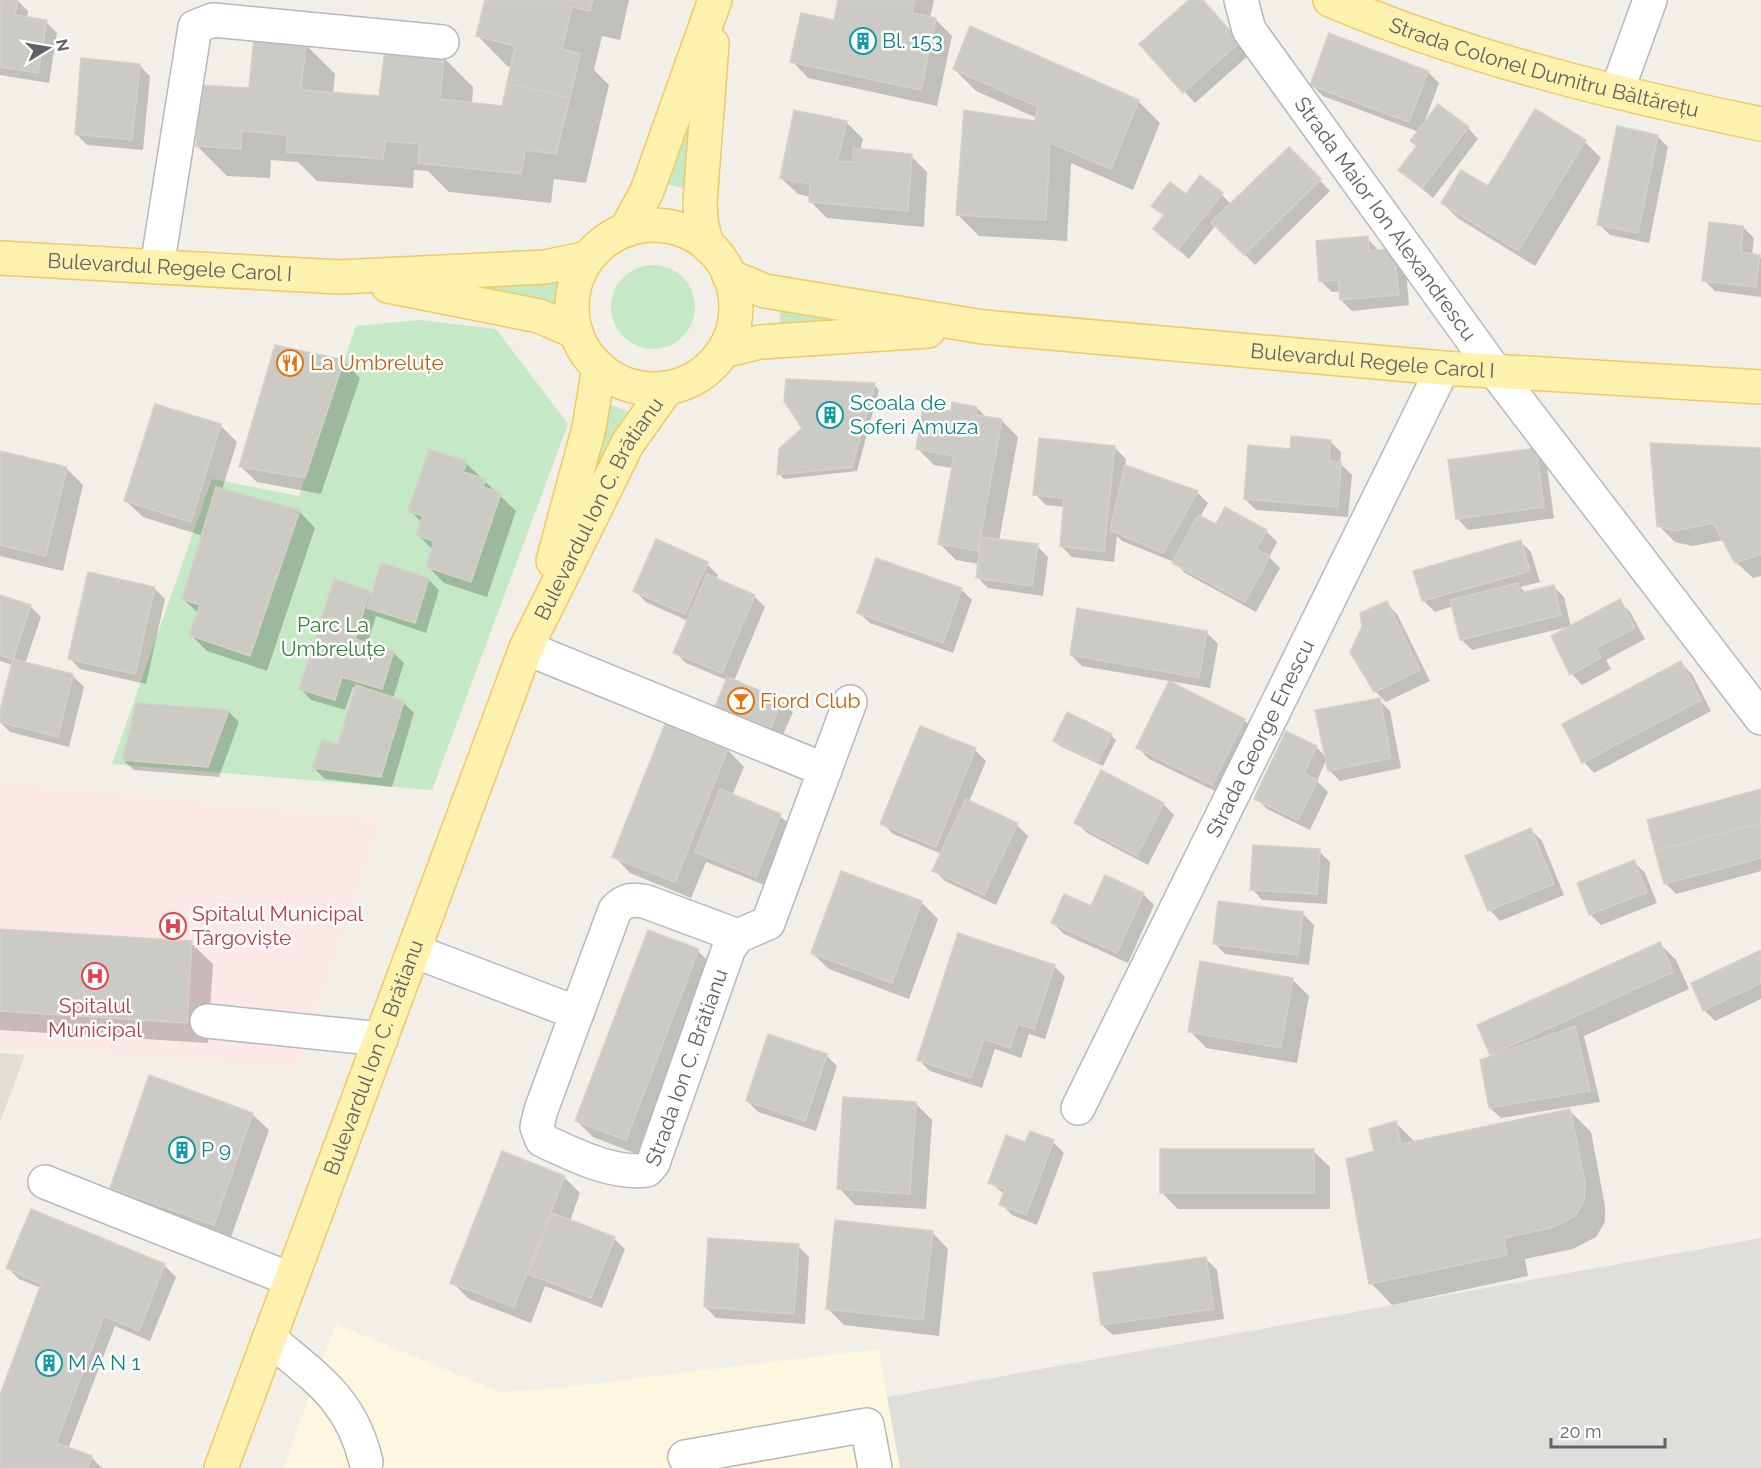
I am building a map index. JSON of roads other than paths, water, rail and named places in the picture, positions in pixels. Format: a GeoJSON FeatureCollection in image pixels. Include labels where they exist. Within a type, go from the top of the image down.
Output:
{"type":"FeatureCollection","features":[{"type":"Feature","properties":{"kind":"main road","name":"Strada Colonel Dumitru Băltărețu"},"geometry":{"type":"LineString","coordinates":[[1330,0],[1417,33],[1617,91],[1761,124]]}},
{"type":"Feature","properties":{"kind":"main road"},"geometry":{"type":"LineString","coordinates":[[626,230],[647,191],[715,2]]}},
{"type":"Feature","properties":{"kind":"main road"},"geometry":{"type":"LineString","coordinates":[[707,245],[701,222],[700,202],[715,2]]}},
{"type":"Feature","properties":{"kind":"main road"},"geometry":{"type":"LineString","coordinates":[[642,226],[664,226],[692,235],[707,245],[723,264],[729,276],[735,309],[731,335],[723,351],[699,375],[667,388],[646,389],[629,385],[599,368],[585,352],[576,332],[572,311],[573,294],[578,277],[588,258],[603,243],[626,230],[642,226]]}},
{"type":"Feature","properties":{"kind":"main road","name":"Bulevardul Regele Carol I"},"geometry":{"type":"LineString","coordinates":[[0,258],[339,277],[545,267],[588,258]]}},
{"type":"Feature","properties":{"kind":"main road","name":"Bulevardul Regele Carol I"},"geometry":{"type":"LineString","coordinates":[[729,276],[765,291],[983,327],[1443,368],[1761,387]]}},
{"type":"Feature","properties":{"kind":"main road","name":"Bulevardul Regele Carol I"},"geometry":{"type":"LineString","coordinates":[[339,277],[539,316],[576,332]]}},
{"type":"Feature","properties":{"kind":"main road","name":"Bulevardul Regele Carol I"},"geometry":{"type":"LineString","coordinates":[[723,351],[760,342],[983,327]]}},
{"type":"Feature","properties":{"kind":"main road","name":"Bulevardul Ion C. Brătianu"},"geometry":{"type":"LineString","coordinates":[[221,1468],[530,640],[589,428],[599,368]]}},
{"type":"Feature","properties":{"kind":"main road","name":"Bulevardul Ion C. Brătianu"},"geometry":{"type":"LineString","coordinates":[[530,640],[628,443],[667,388]]}},
{"type":"Feature","properties":{"kind":"street","name":"Strada Maior Ion Alexandrescu"},"geometry":{"type":"LineString","coordinates":[[1241,0],[1249,30],[1494,371],[1761,718]]}},
{"type":"Feature","properties":{"kind":"street"},"geometry":{"type":"LineString","coordinates":[[1617,91],[1650,0]]}},
{"type":"Feature","properties":{"kind":"street"},"geometry":{"type":"LineString","coordinates":[[157,267],[195,27],[213,20],[442,42]]}},
{"type":"Feature","properties":{"kind":"street","name":"Strada George Enescu"},"geometry":{"type":"LineString","coordinates":[[1078,1108],[1285,684],[1443,368]]}},
{"type":"Feature","properties":{"kind":"street","name":"Bulevardul Ion C. Brătianu"},"geometry":{"type":"LineString","coordinates":[[530,640],[825,770]]}},
{"type":"Feature","properties":{"kind":"street"},"geometry":{"type":"LineString","coordinates":[[738,936],[768,923],[850,702]]}},
{"type":"Feature","properties":{"kind":"street","name":"Strada Ion C. Brătianu"},"geometry":{"type":"LineString","coordinates":[[633,899],[647,902],[738,936],[729,948],[653,1163],[647,1170],[633,1172],[613,1168],[542,1140],[537,1127],[541,1110],[615,910],[622,902],[633,899]]}},
{"type":"Feature","properties":{"kind":"street"},"geometry":{"type":"LineString","coordinates":[[414,951],[577,1013]]}},
{"type":"Feature","properties":{"kind":"street"},"geometry":{"type":"LineString","coordinates":[[207,1021],[381,1039]]}},
{"type":"Feature","properties":{"kind":"street"},"geometry":{"type":"LineString","coordinates":[[45,1182],[290,1279]]}},
{"type":"Feature","properties":{"kind":"street"},"geometry":{"type":"LineString","coordinates":[[269,1338],[338,1399],[361,1442],[366,1462]]}},
{"type":"Feature","properties":{"kind":"street"},"geometry":{"type":"LineString","coordinates":[[685,1457],[867,1425],[875,1468]]}},
{"type":"Feature","properties":{"kind":"place","name":"Bl. 153"},"geometry":{"type":"Point","coordinates":[863,41]}},
{"type":"Feature","properties":{"kind":"place","name":"La Umbreluțe"},"geometry":{"type":"Point","coordinates":[290,363]}},
{"type":"Feature","properties":{"kind":"place","name":"Scoala de Soferi Amuza"},"geometry":{"type":"Point","coordinates":[830,415]}},
{"type":"Feature","properties":{"kind":"place","name":"Fiord Club"},"geometry":{"type":"Point","coordinates":[741,701]}},
{"type":"Feature","properties":{"kind":"place","name":"Spitalul Municipal Târgoviște"},"geometry":{"type":"Point","coordinates":[173,926]}},
{"type":"Feature","properties":{"kind":"place","name":"Spitalul Municipal"},"geometry":{"type":"Point","coordinates":[95,976]}},
{"type":"Feature","properties":{"kind":"place","name":"P 9"},"geometry":{"type":"Point","coordinates":[182,1150]}},
{"type":"Feature","properties":{"kind":"place","name":"M A N 1"},"geometry":{"type":"Point","coordinates":[49,1363]}},
{"type":"Feature","properties":{"kind":"park label","name":"Parc La Umbreluțe"},"geometry":{"type":"Point","coordinates":[333,637]}}]}
